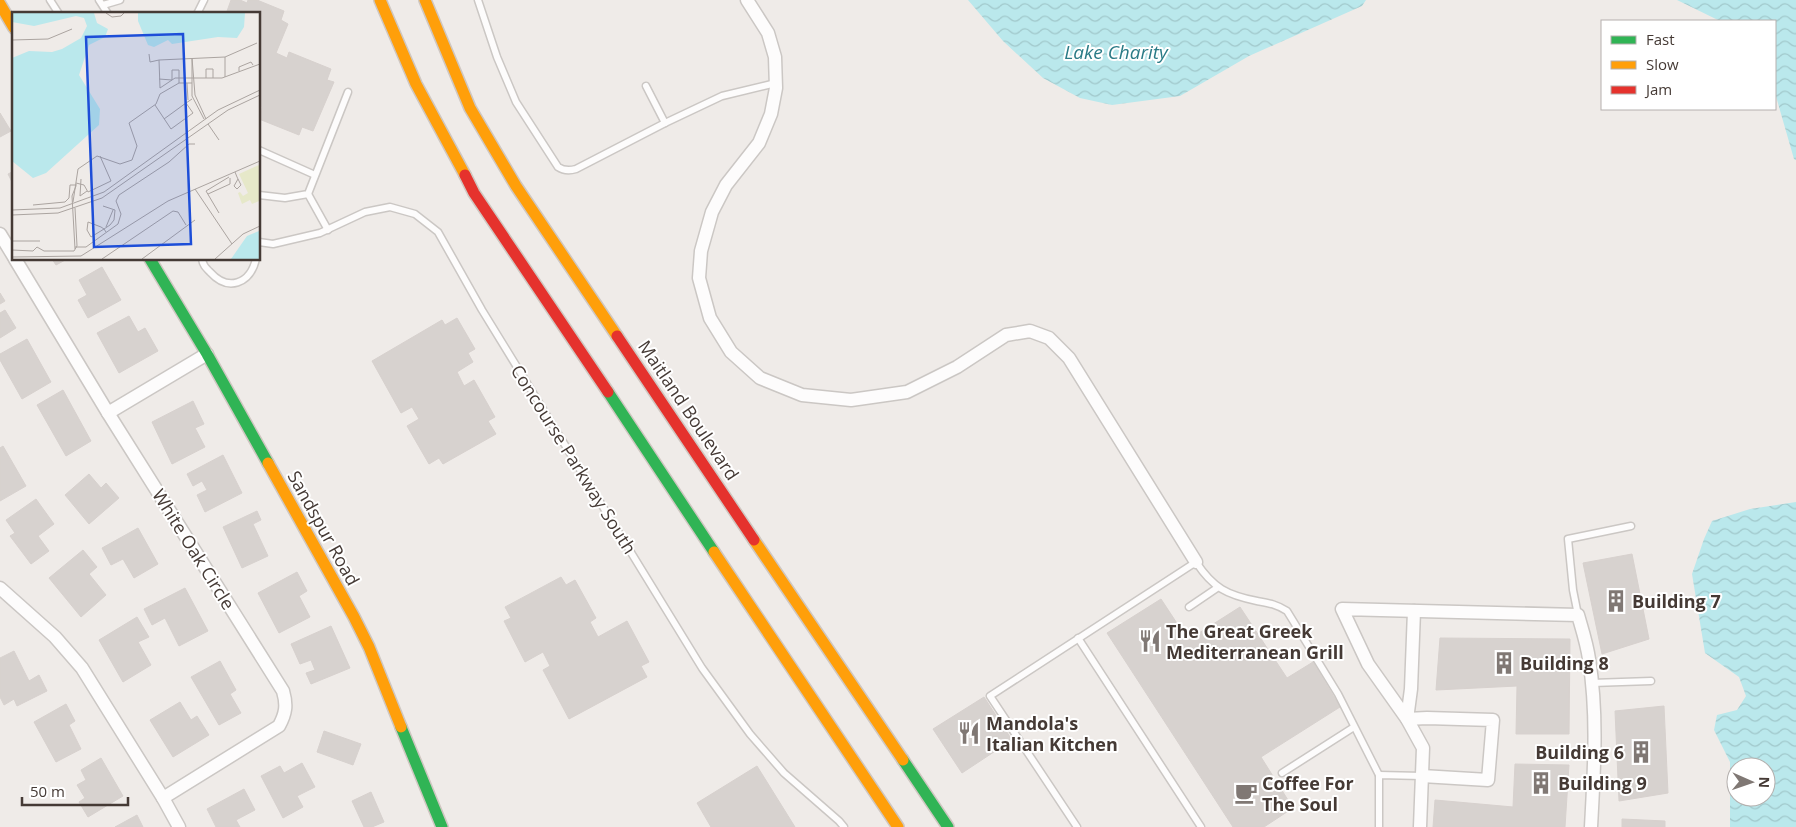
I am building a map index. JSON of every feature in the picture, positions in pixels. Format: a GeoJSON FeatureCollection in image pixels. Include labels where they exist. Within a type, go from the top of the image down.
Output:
{"type":"FeatureCollection","features":[{"type":"Feature","properties":{"kind":"main road"},"geometry":{"type":"LineString","coordinates":[[380,0],[416,84],[474,193],[898,827]]}},
{"type":"Feature","properties":{"kind":"main road","name":"Maitland Boulevard"},"geometry":{"type":"LineString","coordinates":[[425,0],[470,108],[516,186],[948,827]]}},
{"type":"Feature","properties":{"kind":"main road"},"geometry":{"type":"LineString","coordinates":[[0,4],[12,25]]}},
{"type":"Feature","properties":{"kind":"main road","name":"Sandspur Road"},"geometry":{"type":"LineString","coordinates":[[151,260],[207,354],[354,617],[369,647],[442,827]]}},
{"type":"Feature","properties":{"kind":"street"},"geometry":{"type":"LineString","coordinates":[[747,0],[768,33],[775,57],[776,83],[771,114],[759,143],[726,185],[712,212],[701,251],[699,278],[710,318],[731,352],[760,378],[802,395],[851,400],[907,392],[957,366],[1006,335],[1030,331],[1049,338],[1069,358],[1196,562]]}},
{"type":"Feature","properties":{"kind":"street","name":"White Oak Circle"},"geometry":{"type":"LineString","coordinates":[[0,234],[12,255]]}},
{"type":"Feature","properties":{"kind":"street","name":"White Oak Circle"},"geometry":{"type":"LineString","coordinates":[[15,260],[108,413],[283,691],[286,703],[284,716],[278,726],[162,798]]}},
{"type":"Feature","properties":{"kind":"street"},"geometry":{"type":"LineString","coordinates":[[108,413],[207,354]]}},
{"type":"Feature","properties":{"kind":"street"},"geometry":{"type":"LineString","coordinates":[[0,588],[55,638],[82,668],[179,827]]}},
{"type":"Feature","properties":{"kind":"street"},"geometry":{"type":"LineString","coordinates":[[1420,827],[1423,748],[1407,719],[1368,664],[1342,609],[1578,615],[1589,657],[1592,684],[1595,749],[1591,827]]}},
{"type":"Feature","properties":{"kind":"street"},"geometry":{"type":"LineString","coordinates":[[1407,719],[1411,689],[1414,611]]}},
{"type":"Feature","properties":{"kind":"street"},"geometry":{"type":"LineString","coordinates":[[1407,719],[1493,720],[1488,780],[1422,776]]}},
{"type":"Feature","properties":{"kind":"lane"},"geometry":{"type":"LineString","coordinates":[[50,0],[58,12]]}},
{"type":"Feature","properties":{"kind":"lane"},"geometry":{"type":"LineString","coordinates":[[101,2],[120,0]]}},
{"type":"Feature","properties":{"kind":"lane"},"geometry":{"type":"LineString","coordinates":[[198,12],[204,0]]}},
{"type":"Feature","properties":{"kind":"lane"},"geometry":{"type":"LineString","coordinates":[[478,0],[497,57],[516,102],[558,167],[562,170],[576,169],[722,96],[776,83]]}},
{"type":"Feature","properties":{"kind":"lane"},"geometry":{"type":"LineString","coordinates":[[646,86],[665,123]]}},
{"type":"Feature","properties":{"kind":"lane"},"geometry":{"type":"LineString","coordinates":[[328,230],[308,194],[348,92]]}},
{"type":"Feature","properties":{"kind":"lane"},"geometry":{"type":"LineString","coordinates":[[260,150],[315,175]]}},
{"type":"Feature","properties":{"kind":"lane"},"geometry":{"type":"LineString","coordinates":[[260,196],[286,198],[308,194]]}},
{"type":"Feature","properties":{"kind":"lane","name":"Concourse Parkway South"},"geometry":{"type":"LineString","coordinates":[[260,242],[273,244],[320,233],[365,212],[390,207],[415,214],[438,232],[482,310],[702,668],[750,734],[784,772],[844,827]]}},
{"type":"Feature","properties":{"kind":"lane"},"geometry":{"type":"LineString","coordinates":[[202,260],[203,265],[214,276],[226,283],[236,283],[247,278],[254,268],[256,260]]}},
{"type":"Feature","properties":{"kind":"lane"},"geometry":{"type":"LineString","coordinates":[[1578,615],[1573,590],[1568,539],[1631,526]]}},
{"type":"Feature","properties":{"kind":"lane"},"geometry":{"type":"LineString","coordinates":[[1077,827],[990,696],[1196,562],[1205,576],[1218,588],[1232,595],[1275,604],[1286,611],[1338,694],[1379,775],[1379,827]]}},
{"type":"Feature","properties":{"kind":"lane"},"geometry":{"type":"LineString","coordinates":[[1189,607],[1218,588]]}},
{"type":"Feature","properties":{"kind":"lane"},"geometry":{"type":"LineString","coordinates":[[1078,638],[1201,827]]}},
{"type":"Feature","properties":{"kind":"lane"},"geometry":{"type":"LineString","coordinates":[[1592,684],[1650,681]]}},
{"type":"Feature","properties":{"kind":"lane"},"geometry":{"type":"LineString","coordinates":[[1282,773],[1354,728]]}},
{"type":"Feature","properties":{"kind":"lane"},"geometry":{"type":"LineString","coordinates":[[1379,775],[1422,776]]}},
{"type":"Feature","properties":{"kind":"water","name":"Lake Charity"},"geometry":{"type":"Polygon","coordinates":[[[968,0],[1366,0],[1362,6],[1249,56],[1180,96],[1112,105],[1080,98],[1043,78],[1003,41],[968,0]]]}},
{"type":"Feature","properties":{"kind":"water"},"geometry":{"type":"Polygon","coordinates":[[[1677,0],[1796,0],[1796,160],[1794,159],[1776,96],[1776,20],[1718,20],[1677,0]]]}},
{"type":"Feature","properties":{"kind":"water"},"geometry":{"type":"Polygon","coordinates":[[[1796,502],[1796,827],[1730,827],[1730,807],[1776,807],[1776,757],[1728,757],[1714,730],[1717,715],[1737,710],[1746,696],[1739,677],[1705,653],[1692,574],[1712,521],[1750,509],[1796,502]]]}},
{"type":"Feature","properties":{"kind":"building"},"geometry":{"type":"Polygon","coordinates":[[[231,0],[240,0],[247,3],[248,0],[257,0],[284,11],[281,20],[288,24],[276,53],[287,58],[289,52],[331,69],[327,80],[334,82],[313,131],[302,127],[299,135],[260,119],[262,107],[260,106],[260,12],[227,12],[231,0]]]}},
{"type":"Feature","properties":{"kind":"building"},"geometry":{"type":"Polygon","coordinates":[[[0,113],[11,131],[0,137],[0,113]]]}},
{"type":"Feature","properties":{"kind":"building"},"geometry":{"type":"Polygon","coordinates":[[[12,172],[12,182],[8,174],[12,172]]]}},
{"type":"Feature","properties":{"kind":"building"},"geometry":{"type":"Polygon","coordinates":[[[53,260],[65,260],[56,265],[53,260]]]}},
{"type":"Feature","properties":{"kind":"building"},"geometry":{"type":"Polygon","coordinates":[[[102,267],[121,300],[88,318],[78,300],[87,295],[79,280],[102,267]]]}},
{"type":"Feature","properties":{"kind":"building"},"geometry":{"type":"Polygon","coordinates":[[[0,293],[5,301],[0,304],[0,293]]]}},
{"type":"Feature","properties":{"kind":"building"},"geometry":{"type":"Polygon","coordinates":[[[5,310],[16,328],[0,338],[0,313],[5,310]]]}},
{"type":"Feature","properties":{"kind":"building"},"geometry":{"type":"Polygon","coordinates":[[[129,316],[138,332],[145,328],[158,351],[119,373],[97,333],[129,316]]]}},
{"type":"Feature","properties":{"kind":"building"},"geometry":{"type":"Polygon","coordinates":[[[457,318],[475,349],[468,353],[473,362],[457,372],[464,386],[474,380],[495,417],[488,421],[496,434],[443,464],[439,458],[429,464],[407,426],[419,419],[412,407],[401,413],[372,361],[442,320],[445,325],[457,318]]]}},
{"type":"Feature","properties":{"kind":"building"},"geometry":{"type":"Polygon","coordinates":[[[27,339],[51,382],[22,399],[0,360],[0,354],[27,339]]]}},
{"type":"Feature","properties":{"kind":"building"},"geometry":{"type":"Polygon","coordinates":[[[63,390],[91,441],[66,456],[37,405],[63,390]]]}},
{"type":"Feature","properties":{"kind":"building"},"geometry":{"type":"Polygon","coordinates":[[[193,401],[204,424],[195,428],[205,447],[172,464],[152,422],[193,401]]]}},
{"type":"Feature","properties":{"kind":"building"},"geometry":{"type":"Polygon","coordinates":[[[3,446],[26,486],[0,501],[0,448],[3,446]]]}},
{"type":"Feature","properties":{"kind":"building"},"geometry":{"type":"Polygon","coordinates":[[[223,455],[242,493],[205,512],[197,495],[207,490],[202,481],[193,486],[187,474],[223,455]]]}},
{"type":"Feature","properties":{"kind":"building"},"geometry":{"type":"Polygon","coordinates":[[[89,474],[101,488],[106,483],[119,498],[89,524],[65,495],[89,474]]]}},
{"type":"Feature","properties":{"kind":"building"},"geometry":{"type":"Polygon","coordinates":[[[36,499],[54,524],[38,536],[49,551],[31,564],[10,536],[15,533],[6,520],[36,499]]]}},
{"type":"Feature","properties":{"kind":"building"},"geometry":{"type":"Polygon","coordinates":[[[257,511],[261,520],[253,524],[268,556],[242,568],[223,527],[257,511]]]}},
{"type":"Feature","properties":{"kind":"building"},"geometry":{"type":"Polygon","coordinates":[[[138,528],[158,564],[134,578],[123,559],[111,565],[102,548],[138,528]]]}},
{"type":"Feature","properties":{"kind":"building"},"geometry":{"type":"Polygon","coordinates":[[[83,550],[97,567],[89,574],[106,595],[81,617],[49,578],[83,550]]]}},
{"type":"Feature","properties":{"kind":"building","name":"Building 7"},"geometry":{"type":"Polygon","coordinates":[[[1632,554],[1649,639],[1602,654],[1583,563],[1632,554]]]}},
{"type":"Feature","properties":{"kind":"building"},"geometry":{"type":"Polygon","coordinates":[[[297,572],[307,591],[299,596],[310,617],[279,633],[258,593],[297,572]]]}},
{"type":"Feature","properties":{"kind":"building"},"geometry":{"type":"Polygon","coordinates":[[[561,577],[566,585],[575,580],[596,618],[590,622],[598,637],[627,621],[649,662],[641,666],[647,677],[569,719],[543,670],[550,666],[543,652],[525,662],[504,621],[511,618],[505,607],[561,577]]]}},
{"type":"Feature","properties":{"kind":"building"},"geometry":{"type":"Polygon","coordinates":[[[185,588],[208,631],[179,646],[165,618],[152,625],[144,609],[185,588]]]}},
{"type":"Feature","properties":{"kind":"building"},"geometry":{"type":"Polygon","coordinates":[[[1161,599],[1188,640],[1240,607],[1287,678],[1313,662],[1340,707],[1261,757],[1293,808],[1264,827],[1233,827],[1107,633],[1161,599]]]}},
{"type":"Feature","properties":{"kind":"building"},"geometry":{"type":"Polygon","coordinates":[[[137,617],[149,637],[138,642],[151,665],[123,682],[99,640],[137,617]]]}},
{"type":"Feature","properties":{"kind":"building"},"geometry":{"type":"Polygon","coordinates":[[[331,626],[350,668],[311,684],[306,673],[315,670],[311,660],[300,664],[291,644],[331,626]]]}},
{"type":"Feature","properties":{"kind":"building","name":"Building 8"},"geometry":{"type":"Polygon","coordinates":[[[1440,638],[1570,639],[1569,734],[1516,734],[1517,686],[1436,690],[1440,638]]]}},
{"type":"Feature","properties":{"kind":"building"},"geometry":{"type":"Polygon","coordinates":[[[14,651],[29,681],[39,675],[47,691],[17,706],[14,699],[4,705],[0,697],[0,658],[14,651]]]}},
{"type":"Feature","properties":{"kind":"building"},"geometry":{"type":"Polygon","coordinates":[[[220,661],[236,690],[230,694],[241,713],[219,725],[191,677],[220,661]]]}},
{"type":"Feature","properties":{"kind":"building"},"geometry":{"type":"Polygon","coordinates":[[[984,697],[1012,740],[962,773],[933,729],[984,697]]]}},
{"type":"Feature","properties":{"kind":"building"},"geometry":{"type":"Polygon","coordinates":[[[180,702],[191,720],[197,716],[209,735],[173,757],[150,720],[180,702]]]}},
{"type":"Feature","properties":{"kind":"building"},"geometry":{"type":"Polygon","coordinates":[[[66,704],[75,721],[69,725],[81,749],[56,762],[34,722],[66,704]]]}},
{"type":"Feature","properties":{"kind":"building","name":"Building 6"},"geometry":{"type":"Polygon","coordinates":[[[1664,706],[1668,793],[1619,801],[1615,711],[1664,706]]]}},
{"type":"Feature","properties":{"kind":"building"},"geometry":{"type":"Polygon","coordinates":[[[324,731],[361,744],[353,765],[317,752],[324,731]]]}},
{"type":"Feature","properties":{"kind":"building"},"geometry":{"type":"Polygon","coordinates":[[[101,758],[123,796],[88,817],[79,802],[85,798],[77,785],[86,780],[81,770],[101,758]]]}},
{"type":"Feature","properties":{"kind":"building"},"geometry":{"type":"Polygon","coordinates":[[[302,763],[315,787],[297,796],[303,807],[283,818],[261,776],[280,766],[284,773],[302,763]]]}},
{"type":"Feature","properties":{"kind":"building","name":"Building 9"},"geometry":{"type":"Polygon","coordinates":[[[1515,764],[1569,765],[1565,827],[1433,827],[1435,800],[1513,807],[1515,764]]]}},
{"type":"Feature","properties":{"kind":"building"},"geometry":{"type":"Polygon","coordinates":[[[757,766],[795,827],[711,827],[697,803],[757,766]]]}},
{"type":"Feature","properties":{"kind":"building"},"geometry":{"type":"Polygon","coordinates":[[[244,789],[255,810],[236,820],[240,827],[216,827],[207,809],[244,789]]]}},
{"type":"Feature","properties":{"kind":"building"},"geometry":{"type":"Polygon","coordinates":[[[371,792],[384,822],[372,827],[364,827],[352,801],[371,792]]]}},
{"type":"Feature","properties":{"kind":"building"},"geometry":{"type":"Polygon","coordinates":[[[137,815],[143,827],[115,827],[137,815]]]}},
{"type":"Feature","properties":{"kind":"building"},"geometry":{"type":"Polygon","coordinates":[[[1622,819],[1665,821],[1665,827],[1622,827],[1622,819]]]}},
{"type":"Feature","properties":{"kind":"traffic: fast"},"geometry":{"type":"LineString","coordinates":[[151,260],[207,354],[268,463]]}},
{"type":"Feature","properties":{"kind":"traffic: fast"},"geometry":{"type":"LineString","coordinates":[[608,392],[714,552]]}},
{"type":"Feature","properties":{"kind":"traffic: fast"},"geometry":{"type":"LineString","coordinates":[[401,727],[442,827]]}},
{"type":"Feature","properties":{"kind":"traffic: fast"},"geometry":{"type":"LineString","coordinates":[[903,760],[948,827]]}},
{"type":"Feature","properties":{"kind":"traffic: slow"},"geometry":{"type":"LineString","coordinates":[[380,0],[416,84],[465,175]]}},
{"type":"Feature","properties":{"kind":"traffic: slow"},"geometry":{"type":"LineString","coordinates":[[425,0],[470,108],[516,186],[617,336]]}},
{"type":"Feature","properties":{"kind":"traffic: slow"},"geometry":{"type":"LineString","coordinates":[[0,4],[12,25]]}},
{"type":"Feature","properties":{"kind":"traffic: slow"},"geometry":{"type":"LineString","coordinates":[[268,463],[354,617],[369,647],[401,727]]}},
{"type":"Feature","properties":{"kind":"traffic: slow"},"geometry":{"type":"LineString","coordinates":[[754,540],[903,760]]}},
{"type":"Feature","properties":{"kind":"traffic: slow"},"geometry":{"type":"LineString","coordinates":[[714,552],[898,827]]}},
{"type":"Feature","properties":{"kind":"traffic: jam"},"geometry":{"type":"LineString","coordinates":[[465,175],[474,193],[608,392]]}},
{"type":"Feature","properties":{"kind":"traffic: jam"},"geometry":{"type":"LineString","coordinates":[[617,336],[754,540]]}},
{"type":"Feature","properties":{"kind":"place","name":"Building 7"},"geometry":{"type":"Point","coordinates":[1616,601]}},
{"type":"Feature","properties":{"kind":"place","name":"The Great Greek Mediterranean Grill"},"geometry":{"type":"Point","coordinates":[1150,641]}},
{"type":"Feature","properties":{"kind":"place","name":"Building 8"},"geometry":{"type":"Point","coordinates":[1504,663]}},
{"type":"Feature","properties":{"kind":"place","name":"Mandola's Italian Kitchen"},"geometry":{"type":"Point","coordinates":[969,733]}},
{"type":"Feature","properties":{"kind":"place","name":"Building 6"},"geometry":{"type":"Point","coordinates":[1641,752]}},
{"type":"Feature","properties":{"kind":"place","name":"Building 9"},"geometry":{"type":"Point","coordinates":[1541,783]}},
{"type":"Feature","properties":{"kind":"place","name":"Coffee For The Soul"},"geometry":{"type":"Point","coordinates":[1246,793]}}]}
